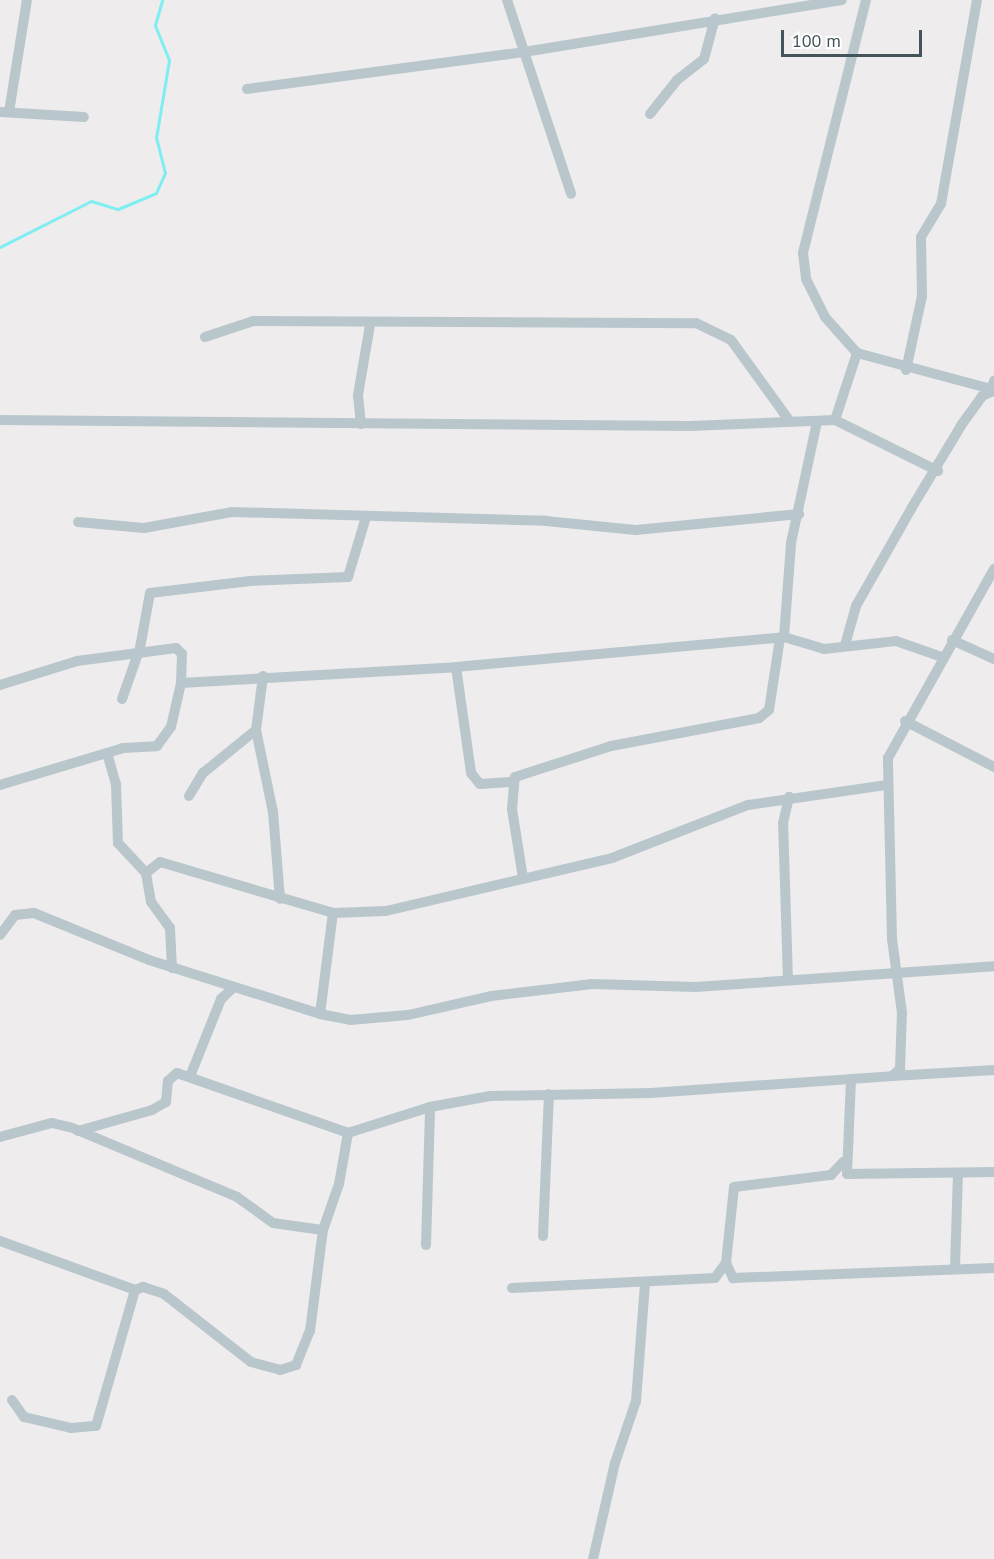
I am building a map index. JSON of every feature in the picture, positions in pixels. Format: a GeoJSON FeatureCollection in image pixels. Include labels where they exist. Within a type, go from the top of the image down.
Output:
{"type":"FeatureCollection","features":[{"type":"Feature","properties":{"kind":"street"},"geometry":{"type":"LineString","coordinates":[[27,0],[4,112],[84,117]]}},
{"type":"Feature","properties":{"kind":"street"},"geometry":{"type":"LineString","coordinates":[[507,0],[571,194]]}},
{"type":"Feature","properties":{"kind":"street"},"geometry":{"type":"LineString","coordinates":[[247,89],[524,52],[715,18],[842,0]]}},
{"type":"Feature","properties":{"kind":"street"},"geometry":{"type":"LineString","coordinates":[[845,645],[855,606],[938,471],[962,424],[993,387],[906,370],[856,353],[825,317],[801,264],[866,0]]}},
{"type":"Feature","properties":{"kind":"street"},"geometry":{"type":"LineString","coordinates":[[906,370],[922,296],[921,237],[941,204],[977,0]]}},
{"type":"Feature","properties":{"kind":"street"},"geometry":{"type":"LineString","coordinates":[[650,114],[677,80],[704,59],[715,18]]}},
{"type":"Feature","properties":{"kind":"street"},"geometry":{"type":"LineString","coordinates":[[205,337],[253,321],[370,325],[696,323],[731,340],[789,420]]}},
{"type":"Feature","properties":{"kind":"street"},"geometry":{"type":"LineString","coordinates":[[361,424],[358,395],[370,325]]}},
{"type":"Feature","properties":{"kind":"street"},"geometry":{"type":"LineString","coordinates":[[835,420],[856,353]]}},
{"type":"Feature","properties":{"kind":"street"},"geometry":{"type":"LineString","coordinates":[[0,420],[690,426],[789,420],[817,422],[835,420],[938,471]]}},
{"type":"Feature","properties":{"kind":"street"},"geometry":{"type":"LineString","coordinates":[[456,667],[471,773],[480,784],[511,782],[521,774],[611,746],[759,718],[769,710],[782,638],[791,543],[817,422]]}},
{"type":"Feature","properties":{"kind":"street"},"geometry":{"type":"LineString","coordinates":[[78,522],[144,528],[232,512],[546,521],[636,530],[799,514]]}},
{"type":"Feature","properties":{"kind":"street"},"geometry":{"type":"LineString","coordinates":[[122,699],[140,648],[150,593],[250,580],[348,577],[366,517]]}},
{"type":"Feature","properties":{"kind":"street"},"geometry":{"type":"LineString","coordinates":[[892,1076],[901,1062],[886,785],[888,758],[905,721],[994,569]]}},
{"type":"Feature","properties":{"kind":"street"},"geometry":{"type":"LineString","coordinates":[[180,683],[263,676],[456,667],[782,638],[824,649],[896,640],[942,657]]}},
{"type":"Feature","properties":{"kind":"street"},"geometry":{"type":"LineString","coordinates":[[952,640],[994,659]]}},
{"type":"Feature","properties":{"kind":"street"},"geometry":{"type":"LineString","coordinates":[[0,685],[140,648],[176,648],[182,654],[180,683],[165,740],[157,746],[107,753],[0,785]]}},
{"type":"Feature","properties":{"kind":"street"},"geometry":{"type":"LineString","coordinates":[[263,676],[256,730],[273,812],[280,899]]}},
{"type":"Feature","properties":{"kind":"street"},"geometry":{"type":"LineString","coordinates":[[905,721],[994,766]]}},
{"type":"Feature","properties":{"kind":"street"},"geometry":{"type":"LineString","coordinates":[[189,796],[203,773],[256,730]]}},
{"type":"Feature","properties":{"kind":"street"},"geometry":{"type":"LineString","coordinates":[[107,753],[117,793],[118,843],[146,873],[151,902],[170,928],[172,968]]}},
{"type":"Feature","properties":{"kind":"street"},"geometry":{"type":"LineString","coordinates":[[511,782],[523,878]]}},
{"type":"Feature","properties":{"kind":"street"},"geometry":{"type":"LineString","coordinates":[[146,873],[160,862],[173,863],[280,899],[333,913],[386,911],[612,858],[748,805],[789,797],[886,785]]}},
{"type":"Feature","properties":{"kind":"street"},"geometry":{"type":"LineString","coordinates":[[788,980],[783,823],[789,797]]}},
{"type":"Feature","properties":{"kind":"street"},"geometry":{"type":"LineString","coordinates":[[0,935],[15,915],[34,913],[172,968],[320,1014],[350,1020],[408,1015],[491,996],[592,984],[696,987],[994,966]]}},
{"type":"Feature","properties":{"kind":"street"},"geometry":{"type":"LineString","coordinates":[[320,1014],[333,913]]}},
{"type":"Feature","properties":{"kind":"street"},"geometry":{"type":"LineString","coordinates":[[191,1074],[192,1060],[221,999],[233,988]]}},
{"type":"Feature","properties":{"kind":"street"},"geometry":{"type":"LineString","coordinates":[[78,1131],[152,1110],[166,1102],[168,1081],[177,1073],[191,1074],[276,1103],[318,1126],[348,1133],[429,1107],[490,1096],[994,1070]]}},
{"type":"Feature","properties":{"kind":"street"},"geometry":{"type":"LineString","coordinates":[[851,1079],[843,1162],[851,1176],[994,1172]]}},
{"type":"Feature","properties":{"kind":"street"},"geometry":{"type":"LineString","coordinates":[[543,1236],[549,1094]]}},
{"type":"Feature","properties":{"kind":"street"},"geometry":{"type":"LineString","coordinates":[[426,1245],[429,1107]]}},
{"type":"Feature","properties":{"kind":"street"},"geometry":{"type":"LineString","coordinates":[[0,1137],[52,1123],[78,1131],[237,1197],[273,1223],[323,1230]]}},
{"type":"Feature","properties":{"kind":"street"},"geometry":{"type":"LineString","coordinates":[[0,1241],[135,1290],[164,1294],[251,1362],[280,1370],[296,1365],[310,1331],[323,1230],[339,1184],[348,1133]]}},
{"type":"Feature","properties":{"kind":"street"},"geometry":{"type":"LineString","coordinates":[[512,1288],[715,1278],[726,1263],[734,1187],[831,1175],[843,1162]]}},
{"type":"Feature","properties":{"kind":"street"},"geometry":{"type":"LineString","coordinates":[[955,1268],[958,1173]]}},
{"type":"Feature","properties":{"kind":"street"},"geometry":{"type":"LineString","coordinates":[[726,1263],[733,1278],[994,1268]]}},
{"type":"Feature","properties":{"kind":"street"},"geometry":{"type":"LineString","coordinates":[[593,1559],[615,1463],[636,1401],[645,1283]]}},
{"type":"Feature","properties":{"kind":"street"},"geometry":{"type":"LineString","coordinates":[[12,1400],[24,1417],[71,1428],[96,1426],[135,1290]]}},
{"type":"Feature","properties":{"kind":"waterway"},"geometry":{"type":"LineString","coordinates":[[0,247],[91,201],[118,209],[156,193],[165,173],[156,138],[169,60],[155,25],[162,0]]}}]}
